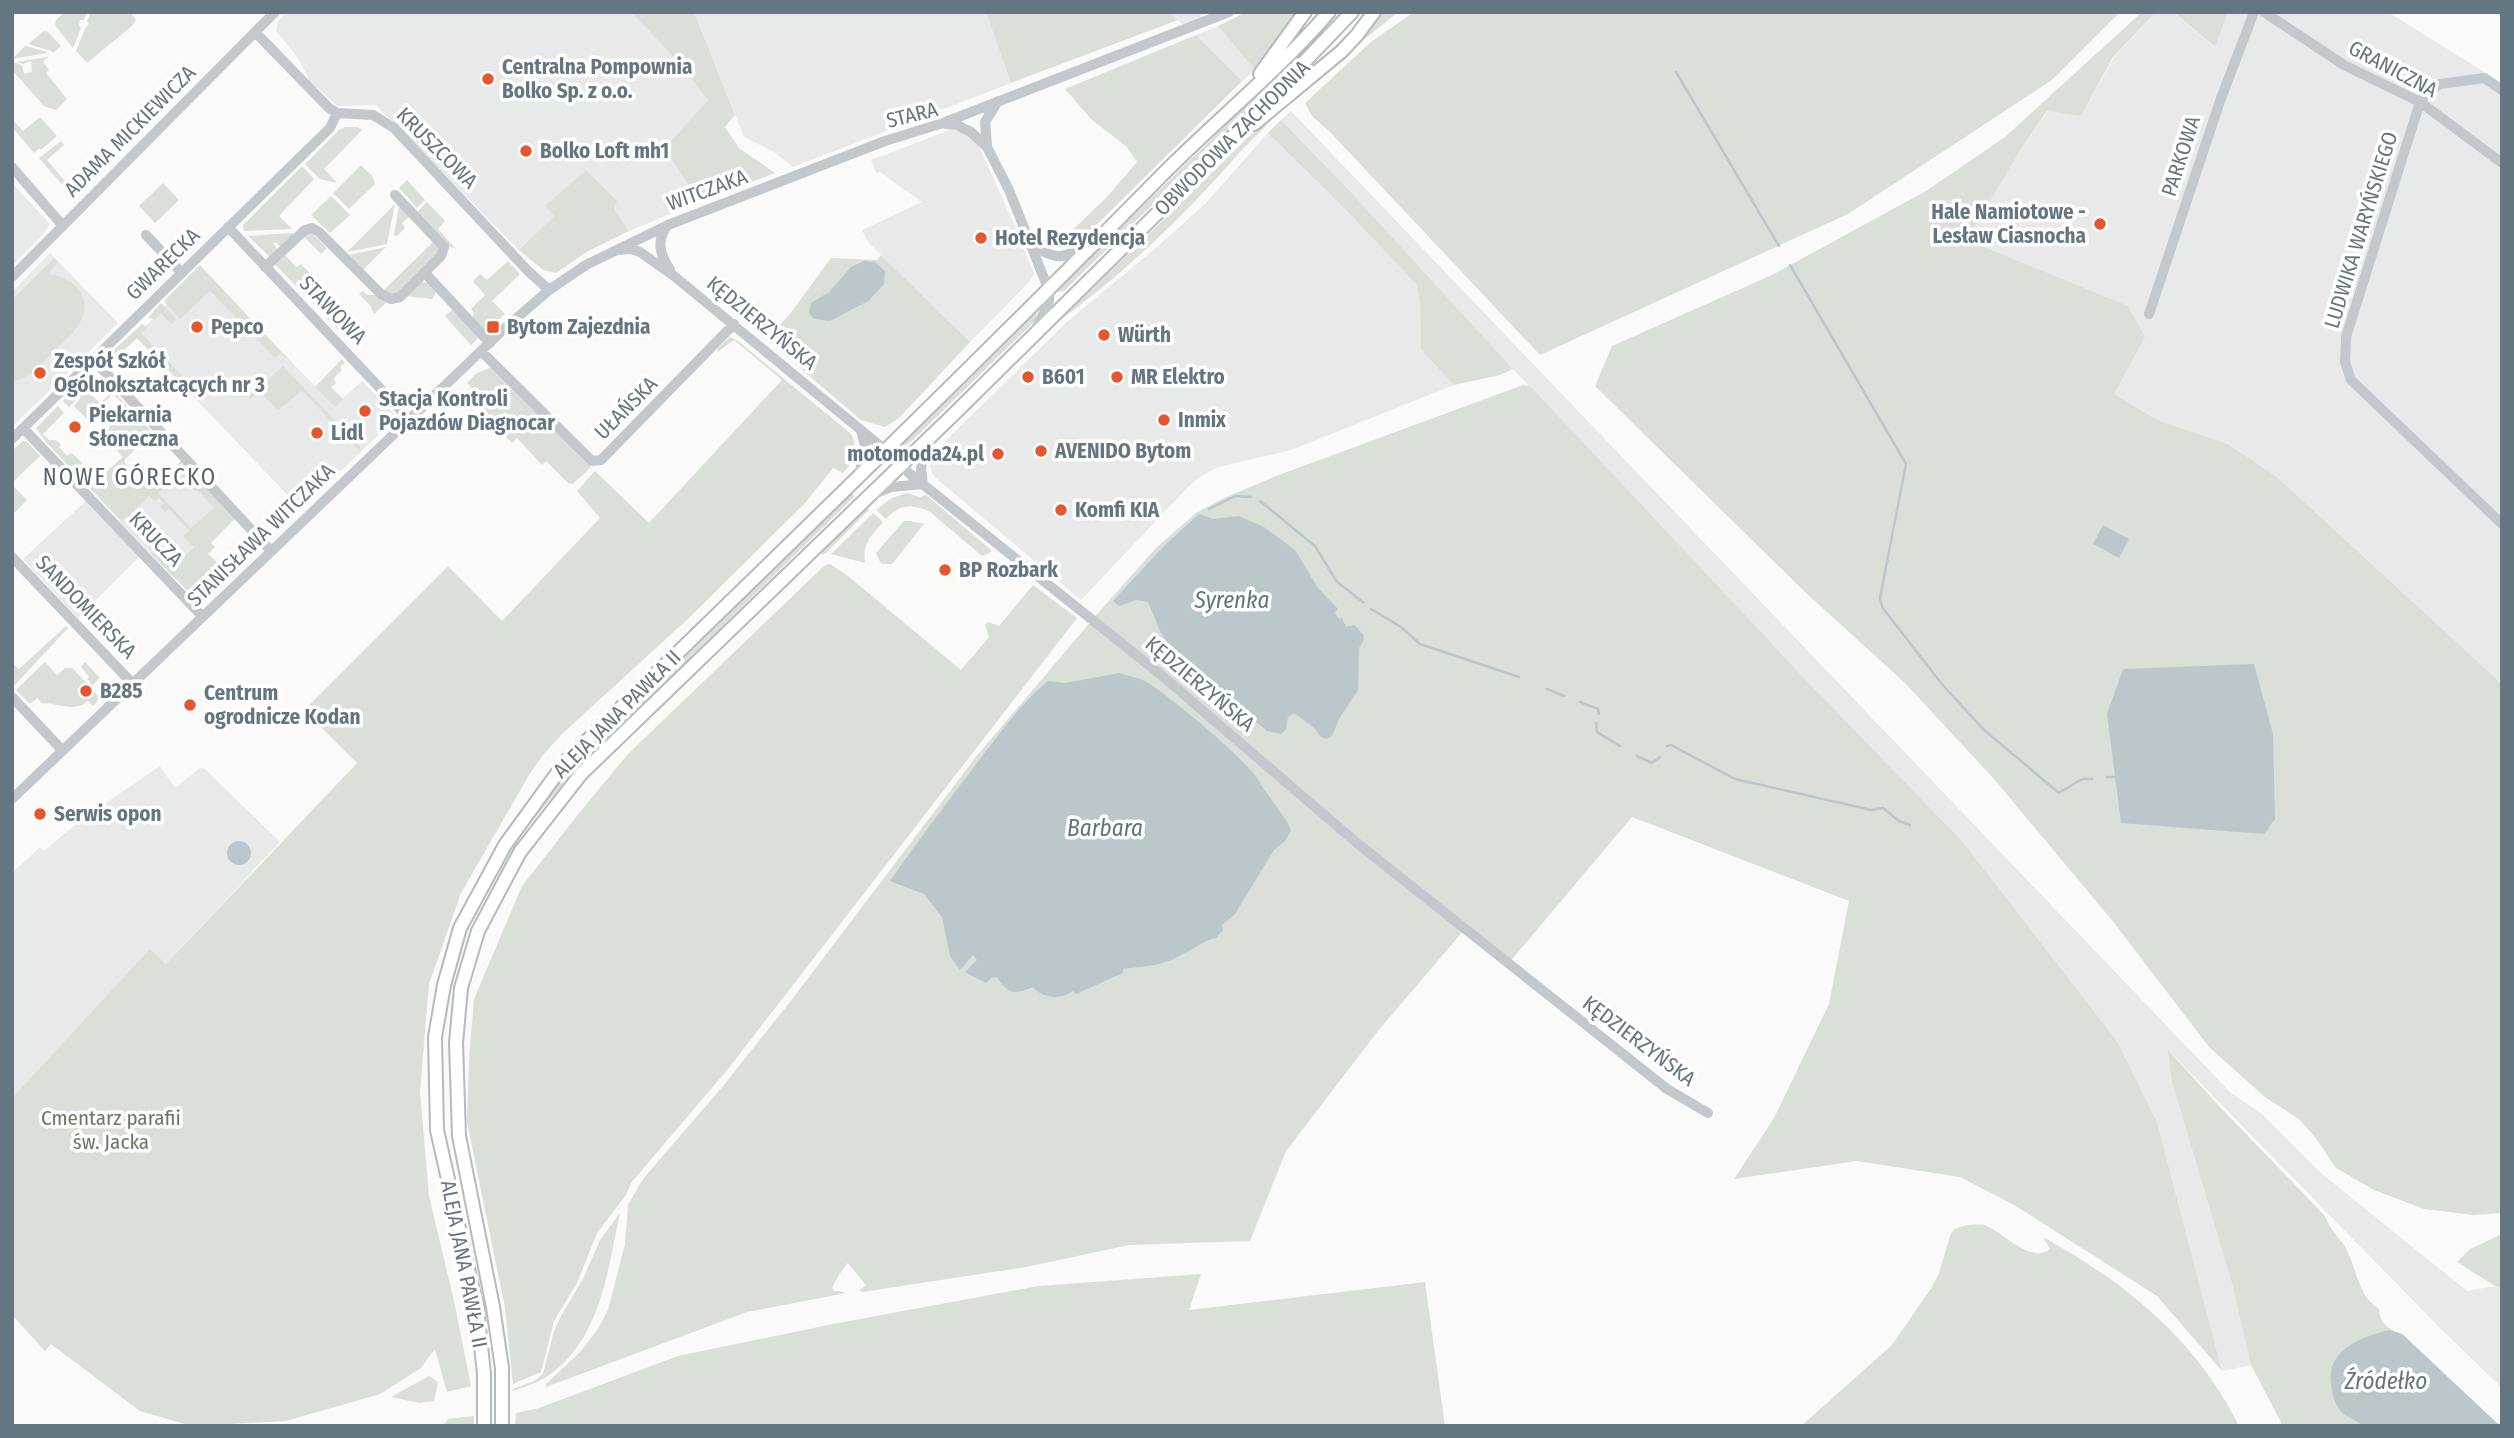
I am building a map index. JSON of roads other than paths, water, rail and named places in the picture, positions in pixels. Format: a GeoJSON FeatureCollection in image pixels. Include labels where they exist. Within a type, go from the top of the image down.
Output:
{"type":"FeatureCollection","features":[{"type":"Feature","properties":{"kind":"main road"},"geometry":{"type":"LineString","coordinates":[[1241,99],[1306,12]]}},
{"type":"Feature","properties":{"kind":"main road","name":"OBWODOWA ZACHODNIA"},"geometry":{"type":"LineString","coordinates":[[1049,291],[1197,140],[1280,64],[1329,12]]}},
{"type":"Feature","properties":{"kind":"main road","name":"OBWODOWA ZACHODNIA"},"geometry":{"type":"LineString","coordinates":[[1019,349],[1198,173],[1352,12]]}},
{"type":"Feature","properties":{"kind":"main road"},"geometry":{"type":"LineString","coordinates":[[1198,173],[1342,51],[1374,12]]}},
{"type":"Feature","properties":{"kind":"main road","name":"ALEJA JANA PAWŁA II"},"geometry":{"type":"LineString","coordinates":[[484,1426],[484,1374],[477,1309],[437,1130],[435,1037],[444,985],[460,928],[505,845],[566,761],[1049,291]]}},
{"type":"Feature","properties":{"kind":"main road","name":"ALEJA JANA PAWŁA II"},"geometry":{"type":"LineString","coordinates":[[502,1426],[502,1368],[493,1307],[459,1136],[456,1043],[461,988],[478,931],[520,852],[581,774],[1019,349]]}},
{"type":"Feature","properties":{"kind":"street","name":"ADAMA MICKIEWICZA"},"geometry":{"type":"LineString","coordinates":[[12,277],[275,12]]}},
{"type":"Feature","properties":{"kind":"street"},"geometry":{"type":"LineString","coordinates":[[943,123],[1229,12]]}},
{"type":"Feature","properties":{"kind":"street","name":"PARKOWA"},"geometry":{"type":"LineString","coordinates":[[2148,314],[2220,101],[2254,12]]}},
{"type":"Feature","properties":{"kind":"street","name":"GRANICZNA"},"geometry":{"type":"LineString","coordinates":[[2264,12],[2344,65],[2420,102],[2502,163]]}},
{"type":"Feature","properties":{"kind":"street"},"geometry":{"type":"LineString","coordinates":[[255,32],[320,100],[337,113]]}},
{"type":"Feature","properties":{"kind":"street"},"geometry":{"type":"LineString","coordinates":[[2420,102],[2440,84],[2484,78],[2502,90]]}},
{"type":"Feature","properties":{"kind":"street"},"geometry":{"type":"LineString","coordinates":[[987,147],[985,122],[998,101]]}},
{"type":"Feature","properties":{"kind":"street","name":"LUDWIKA WARYŃSKIEGO"},"geometry":{"type":"LineString","coordinates":[[2420,102],[2346,337],[2345,362],[2351,380],[2502,524]]}},
{"type":"Feature","properties":{"kind":"street","name":"GWARECKA"},"geometry":{"type":"LineString","coordinates":[[12,439],[330,128],[337,113]]}},
{"type":"Feature","properties":{"kind":"street","name":"KRUSZCOWA"},"geometry":{"type":"LineString","coordinates":[[337,113],[373,115],[394,128],[549,290]]}},
{"type":"Feature","properties":{"kind":"street","name":"STARA"},"geometry":{"type":"LineString","coordinates":[[782,183],[885,141],[943,123],[957,125],[971,132],[987,147],[1032,244],[1049,291]]}},
{"type":"Feature","properties":{"kind":"street"},"geometry":{"type":"LineString","coordinates":[[12,167],[63,226]]}},
{"type":"Feature","properties":{"kind":"street","name":"WITCZAKA"},"geometry":{"type":"LineString","coordinates":[[646,235],[782,183]]}},
{"type":"Feature","properties":{"kind":"street"},"geometry":{"type":"LineString","coordinates":[[265,267],[305,230],[312,228],[387,299],[400,297],[441,256],[444,247],[395,195]]}},
{"type":"Feature","properties":{"kind":"street","name":"KĘDZIERZYŃSKA"},"geometry":{"type":"LineString","coordinates":[[668,225],[662,234],[660,250],[674,276]]}},
{"type":"Feature","properties":{"kind":"street","name":"STAWOWA"},"geometry":{"type":"LineString","coordinates":[[228,228],[409,419]]}},
{"type":"Feature","properties":{"kind":"street"},"geometry":{"type":"LineString","coordinates":[[1032,244],[1042,252],[1060,257],[1069,256],[1111,228]]}},
{"type":"Feature","properties":{"kind":"street"},"geometry":{"type":"LineString","coordinates":[[146,235],[182,273]]}},
{"type":"Feature","properties":{"kind":"street","name":"STANISŁAWA WITCZAKA"},"geometry":{"type":"LineString","coordinates":[[12,799],[490,342],[549,290],[578,270],[646,235]]}},
{"type":"Feature","properties":{"kind":"street","name":"KĘDZIERZYŃSKA"},"geometry":{"type":"LineString","coordinates":[[611,251],[631,249],[640,252],[674,276],[861,429],[923,484],[1160,674],[1357,842],[1473,936],[1667,1089],[1708,1113]]}},
{"type":"Feature","properties":{"kind":"street"},"geometry":{"type":"LineString","coordinates":[[425,273],[490,342]]}},
{"type":"Feature","properties":{"kind":"street"},"geometry":{"type":"LineString","coordinates":[[1019,349],[1045,313],[1049,291]]}},
{"type":"Feature","properties":{"kind":"street","name":"UŁAŃSKA"},"geometry":{"type":"LineString","coordinates":[[481,351],[592,461],[601,460],[734,324]]}},
{"type":"Feature","properties":{"kind":"street"},"geometry":{"type":"LineString","coordinates":[[93,359],[127,391],[271,551]]}},
{"type":"Feature","properties":{"kind":"street","name":"KRUCZA"},"geometry":{"type":"LineString","coordinates":[[23,428],[202,616]]}},
{"type":"Feature","properties":{"kind":"street"},"geometry":{"type":"LineString","coordinates":[[859,476],[864,456],[861,429]]}},
{"type":"Feature","properties":{"kind":"street"},"geometry":{"type":"LineString","coordinates":[[868,496],[891,487],[923,484],[922,453],[926,440]]}},
{"type":"Feature","properties":{"kind":"street","name":"SANDOMIERSKA"},"geometry":{"type":"LineString","coordinates":[[12,557],[132,683]]}},
{"type":"Feature","properties":{"kind":"street"},"geometry":{"type":"LineString","coordinates":[[12,697],[62,750]]}},
{"type":"Feature","properties":{"kind":"water"},"geometry":{"type":"Polygon","coordinates":[[[864,261],[875,262],[885,271],[884,284],[868,301],[830,321],[814,319],[809,313],[811,303],[829,292],[851,267],[864,261]]]}},
{"type":"Feature","properties":{"kind":"water","name":"Syrenka"},"geometry":{"type":"Polygon","coordinates":[[[1199,514],[1213,519],[1239,516],[1264,527],[1295,550],[1318,588],[1338,609],[1335,613],[1339,619],[1342,618],[1346,627],[1354,625],[1363,634],[1364,640],[1359,648],[1358,690],[1339,719],[1332,736],[1326,739],[1321,737],[1294,713],[1288,717],[1286,729],[1281,734],[1267,731],[1175,654],[1161,633],[1148,602],[1136,600],[1119,606],[1113,601],[1166,544],[1199,514]]]}},
{"type":"Feature","properties":{"kind":"water"},"geometry":{"type":"Polygon","coordinates":[[[2103,525],[2129,539],[2119,558],[2093,544],[2103,525]]]}},
{"type":"Feature","properties":{"kind":"water"},"geometry":{"type":"Polygon","coordinates":[[[2254,664],[2273,734],[2275,819],[2264,834],[2121,823],[2107,714],[2123,669],[2254,664]]]}},
{"type":"Feature","properties":{"kind":"water","name":"Barbara"},"geometry":{"type":"Polygon","coordinates":[[[1119,673],[1142,680],[1156,688],[1227,747],[1255,776],[1291,831],[1284,842],[1274,850],[1235,914],[1222,925],[1223,930],[1215,939],[1168,961],[1123,969],[1123,973],[1076,994],[1073,991],[1052,997],[1033,987],[1013,992],[1005,988],[997,977],[986,983],[965,972],[977,960],[973,955],[960,970],[950,956],[942,917],[924,894],[890,881],[1004,728],[1038,690],[1048,681],[1066,683],[1119,673]]]}},
{"type":"Feature","properties":{"kind":"water"},"geometry":{"type":"Polygon","coordinates":[[[239,841],[247,845],[251,853],[247,861],[239,865],[231,861],[227,853],[231,845],[239,841]]]}},
{"type":"Feature","properties":{"kind":"water","name":"Źródełko"},"geometry":{"type":"Polygon","coordinates":[[[2389,1330],[2402,1334],[2500,1426],[2363,1426],[2342,1413],[2333,1395],[2331,1376],[2338,1355],[2356,1342],[2389,1330]]]}},
{"type":"Feature","properties":{"kind":"waterway"},"geometry":{"type":"LineString","coordinates":[[1676,72],[1779,246]]}},
{"type":"Feature","properties":{"kind":"waterway"},"geometry":{"type":"LineString","coordinates":[[1790,265],[1906,464],[1880,598],[1882,607],[1941,683],[1983,729],[2059,793],[2082,779],[2092,779]]}},
{"type":"Feature","properties":{"kind":"waterway"},"geometry":{"type":"LineString","coordinates":[[1209,509],[1235,496],[1251,497]]}},
{"type":"Feature","properties":{"kind":"waterway"},"geometry":{"type":"LineString","coordinates":[[1260,501],[1315,546],[1337,582],[1363,602]]}},
{"type":"Feature","properties":{"kind":"waterway"},"geometry":{"type":"LineString","coordinates":[[1371,609],[1401,627],[1420,644],[1519,677]]}},
{"type":"Feature","properties":{"kind":"waterway"},"geometry":{"type":"LineString","coordinates":[[1547,689],[1564,696]]}},
{"type":"Feature","properties":{"kind":"waterway"},"geometry":{"type":"LineString","coordinates":[[1580,702],[1598,709],[1599,714]]}},
{"type":"Feature","properties":{"kind":"waterway"},"geometry":{"type":"LineString","coordinates":[[1596,723],[1597,732],[1620,746]]}},
{"type":"Feature","properties":{"kind":"waterway"},"geometry":{"type":"LineString","coordinates":[[1667,746],[1671,745],[1735,779],[1871,810],[1883,808],[1899,821],[1910,825]]}},
{"type":"Feature","properties":{"kind":"waterway"},"geometry":{"type":"LineString","coordinates":[[1637,756],[1652,763],[1660,757]]}},
{"type":"Feature","properties":{"kind":"waterway"},"geometry":{"type":"LineString","coordinates":[[2107,777],[2115,777]]}},
{"type":"Feature","properties":{"kind":"place","name":"Centralna Pompownia Bolko Sp. z o.o."},"geometry":{"type":"Point","coordinates":[488,79]}},
{"type":"Feature","properties":{"kind":"place","name":"Bolko Loft mh1"},"geometry":{"type":"Point","coordinates":[526,151]}},
{"type":"Feature","properties":{"kind":"place","name":"Hale Namiotowe - Lesław Ciasnocha"},"geometry":{"type":"Point","coordinates":[2100,224]}},
{"type":"Feature","properties":{"kind":"place","name":"Hotel Rezydencja"},"geometry":{"type":"Point","coordinates":[981,238]}},
{"type":"Feature","properties":{"kind":"place","name":"Pepco"},"geometry":{"type":"Point","coordinates":[197,327]}},
{"type":"Feature","properties":{"kind":"place","name":"Bytom Zajezdnia"},"geometry":{"type":"Point","coordinates":[493,327]}},
{"type":"Feature","properties":{"kind":"place","name":"Würth"},"geometry":{"type":"Point","coordinates":[1104,335]}},
{"type":"Feature","properties":{"kind":"place","name":"Zespół Szkół Ogólnokształcących nr 3"},"geometry":{"type":"Point","coordinates":[40,373]}},
{"type":"Feature","properties":{"kind":"place","name":"B601"},"geometry":{"type":"Point","coordinates":[1028,377]}},
{"type":"Feature","properties":{"kind":"place","name":"MR Elektro"},"geometry":{"type":"Point","coordinates":[1117,377]}},
{"type":"Feature","properties":{"kind":"place","name":"Stacja Kontroli Pojazdów Diagnocar"},"geometry":{"type":"Point","coordinates":[365,411]}},
{"type":"Feature","properties":{"kind":"place","name":"Inmix"},"geometry":{"type":"Point","coordinates":[1164,420]}},
{"type":"Feature","properties":{"kind":"place","name":"Piekarnia Słoneczna"},"geometry":{"type":"Point","coordinates":[75,427]}},
{"type":"Feature","properties":{"kind":"place","name":"Lidl"},"geometry":{"type":"Point","coordinates":[317,433]}},
{"type":"Feature","properties":{"kind":"place","name":"AVENIDO Bytom"},"geometry":{"type":"Point","coordinates":[1041,451]}},
{"type":"Feature","properties":{"kind":"place","name":"motomoda24.pl"},"geometry":{"type":"Point","coordinates":[998,454]}},
{"type":"Feature","properties":{"kind":"place","name":"Komfi KIA"},"geometry":{"type":"Point","coordinates":[1061,510]}},
{"type":"Feature","properties":{"kind":"place","name":"BP Rozbark"},"geometry":{"type":"Point","coordinates":[945,570]}},
{"type":"Feature","properties":{"kind":"place","name":"B285"},"geometry":{"type":"Point","coordinates":[86,691]}},
{"type":"Feature","properties":{"kind":"place","name":"Centrum ogrodnicze Kodan"},"geometry":{"type":"Point","coordinates":[190,705]}},
{"type":"Feature","properties":{"kind":"place","name":"Serwis opon"},"geometry":{"type":"Point","coordinates":[40,814]}},
{"type":"Feature","properties":{"kind":"district","name":"NOWE GÓRECKO"},"geometry":{"type":"Point","coordinates":[130,477]}},
{"type":"Feature","properties":{"kind":"park label","name":"Cmentarz parafii św. Jacka"},"geometry":{"type":"Point","coordinates":[111,1130]}}]}
